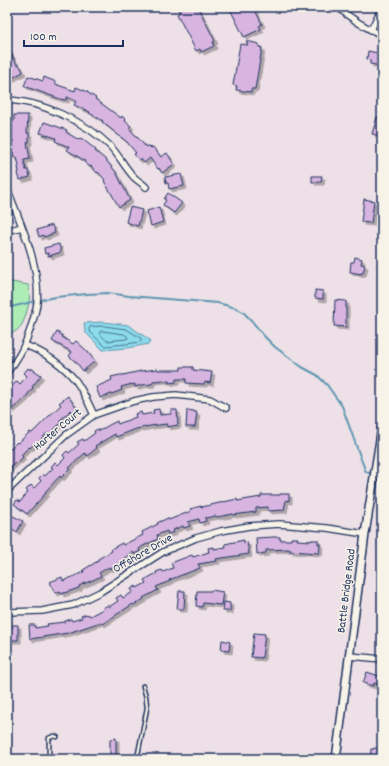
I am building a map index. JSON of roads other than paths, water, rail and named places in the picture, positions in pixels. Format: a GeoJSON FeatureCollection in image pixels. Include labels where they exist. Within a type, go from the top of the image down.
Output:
{"type":"FeatureCollection","features":[{"type":"Feature","properties":{"kind":"street"},"geometry":{"type":"LineString","coordinates":[[338,7],[356,22],[382,35]]}},
{"type":"Feature","properties":{"kind":"street"},"geometry":{"type":"LineString","coordinates":[[371,30],[382,7]]}},
{"type":"Feature","properties":{"kind":"street"},"geometry":{"type":"LineString","coordinates":[[7,100],[29,102],[70,118],[89,128],[110,146],[133,176],[146,187]]}},
{"type":"Feature","properties":{"kind":"street"},"geometry":{"type":"LineString","coordinates":[[7,188],[32,256],[36,272],[37,289],[35,316],[25,345],[18,358],[7,372]]}},
{"type":"Feature","properties":{"kind":"street"},"geometry":{"type":"LineString","coordinates":[[7,231],[22,227]]}},
{"type":"Feature","properties":{"kind":"street"},"geometry":{"type":"LineString","coordinates":[[25,345],[37,350],[60,364],[77,382],[94,415]]}},
{"type":"Feature","properties":{"kind":"street","name":"Harter Court"},"geometry":{"type":"LineString","coordinates":[[7,491],[66,434],[94,415],[134,400],[176,395],[210,398],[226,408]]}},
{"type":"Feature","properties":{"kind":"street","name":"Battle Bridge Road"},"geometry":{"type":"LineString","coordinates":[[336,759],[365,534],[382,427]]}},
{"type":"Feature","properties":{"kind":"street","name":"Offshore Drive"},"geometry":{"type":"LineString","coordinates":[[7,612],[42,611],[73,604],[100,592],[163,552],[196,538],[221,531],[249,526],[279,524],[327,528],[365,534]]}},
{"type":"Feature","properties":{"kind":"street"},"geometry":{"type":"LineString","coordinates":[[350,656],[382,659]]}},
{"type":"Feature","properties":{"kind":"lane"},"geometry":{"type":"LineString","coordinates":[[136,759],[147,708],[143,686]]}},
{"type":"Feature","properties":{"kind":"lane"},"geometry":{"type":"LineString","coordinates":[[49,759],[50,738],[54,736],[57,737]]}},
{"type":"Feature","properties":{"kind":"water"},"geometry":{"type":"Polygon","coordinates":[[[104,322],[128,325],[150,340],[149,344],[103,350],[85,332],[84,323],[104,322]]]}},
{"type":"Feature","properties":{"kind":"waterway"},"geometry":{"type":"LineString","coordinates":[[7,308],[56,297],[108,293],[218,303],[236,308],[243,312],[275,347],[302,367],[317,375],[327,385],[342,406],[366,472],[382,476]]}}]}
